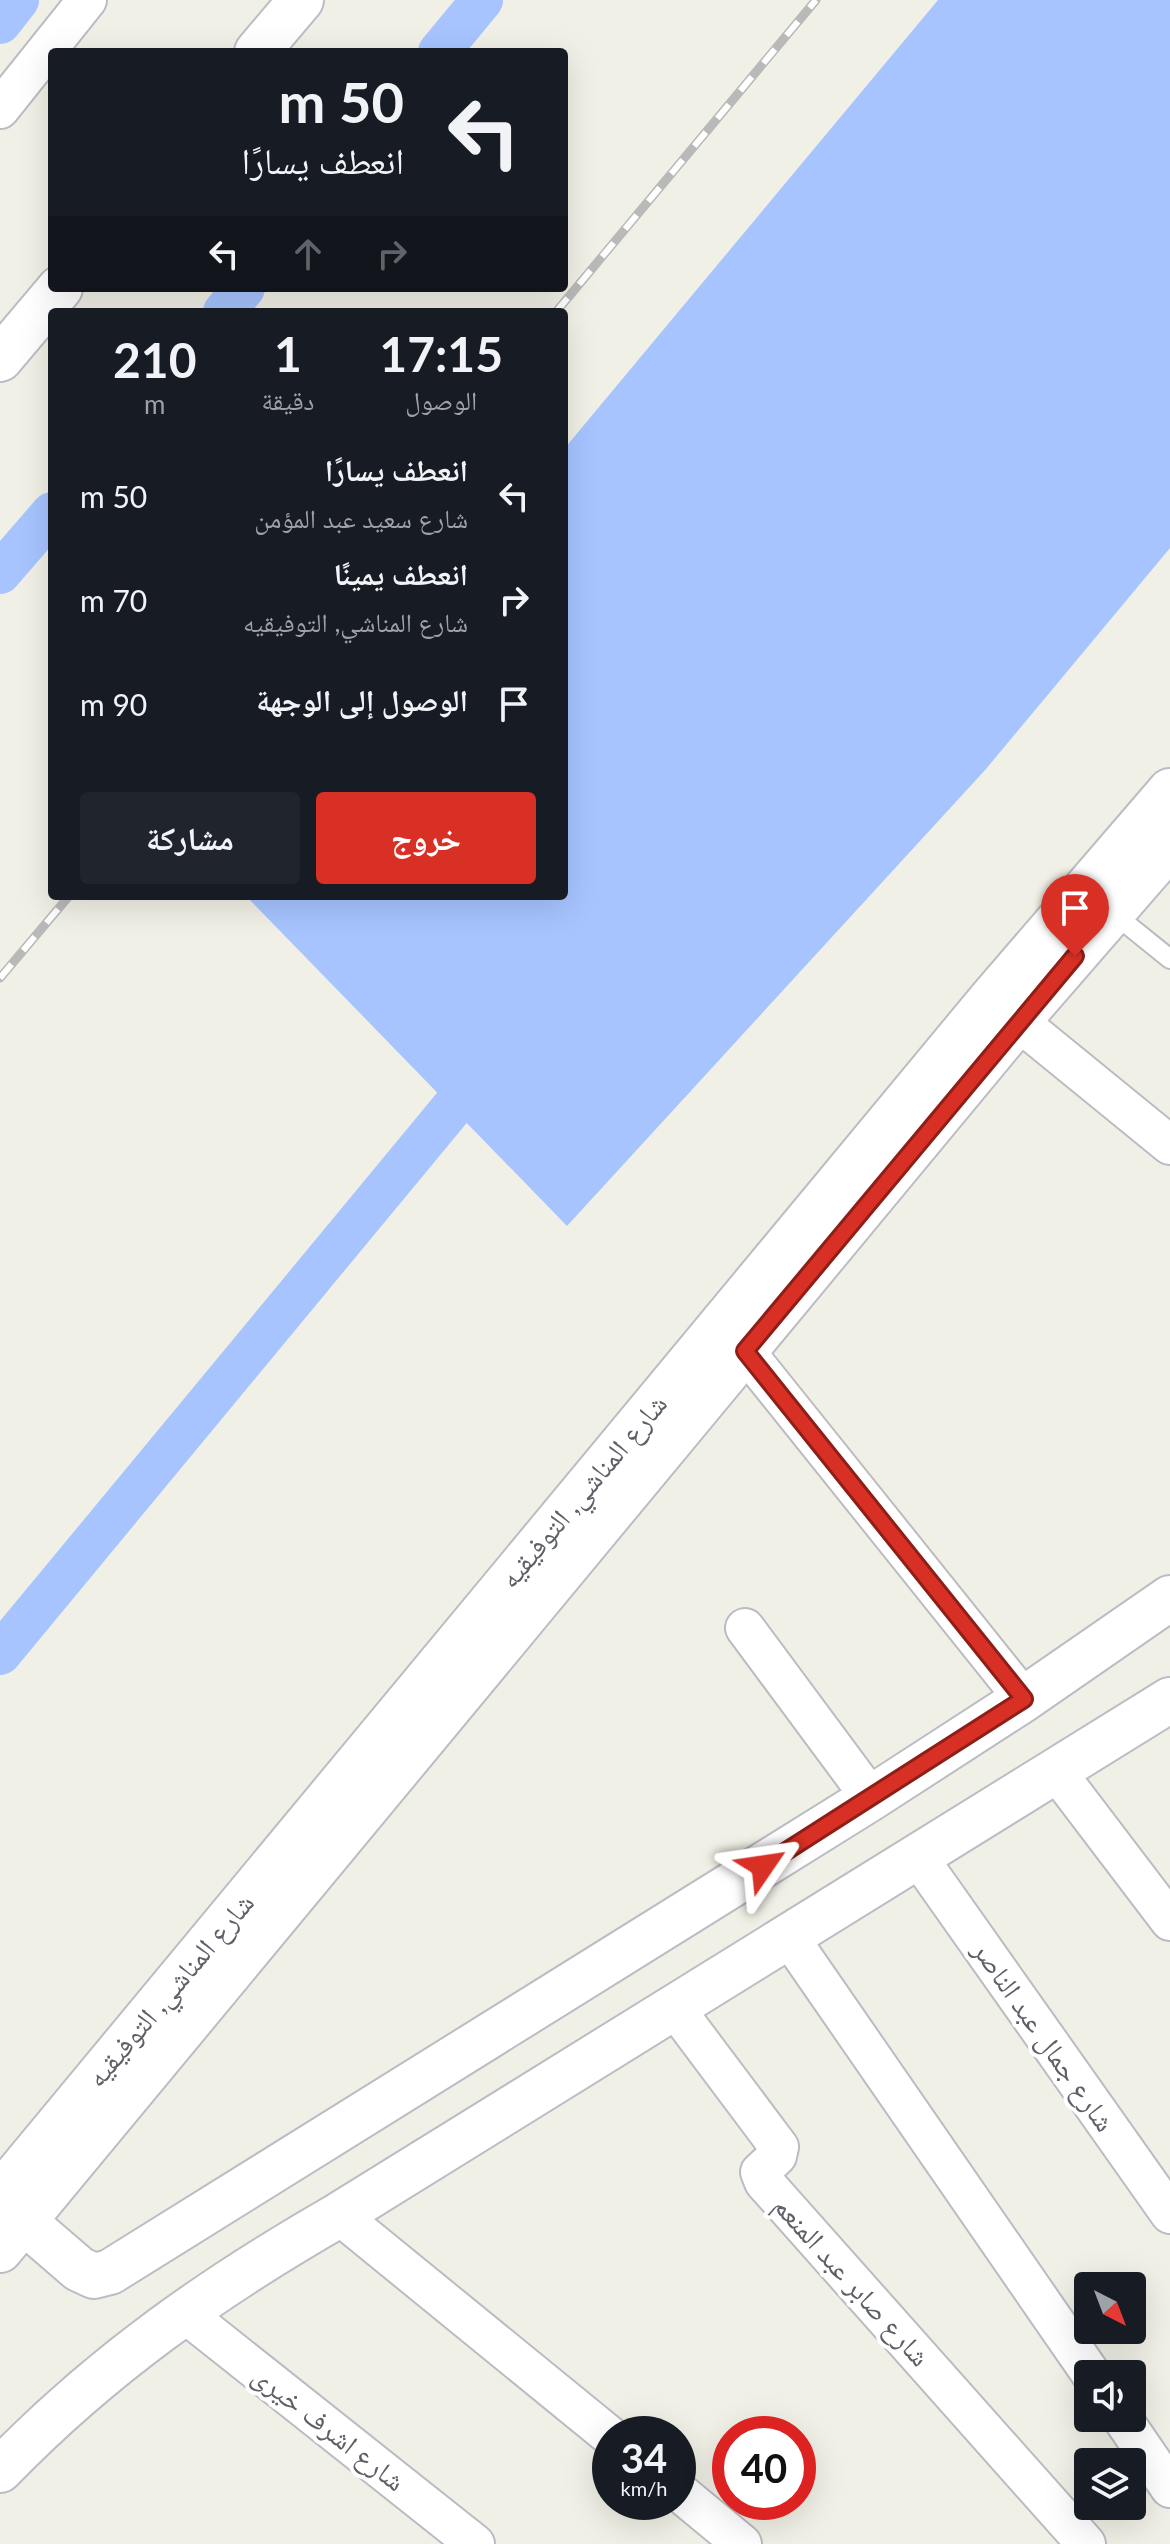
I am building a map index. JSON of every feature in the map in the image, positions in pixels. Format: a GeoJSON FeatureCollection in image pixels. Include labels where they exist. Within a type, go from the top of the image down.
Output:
{"type":"FeatureCollection","features":[{"type":"Feature","properties":{"kind":"main road"},"geometry":{"type":"LineString","coordinates":[[260,48],[301,0]]}},
{"type":"Feature","properties":{"kind":"main road"},"geometry":{"type":"LineString","coordinates":[[0,359],[57,292]]}},
{"type":"Feature","properties":{"kind":"main road","name":"شارع المناشي, التوفيقيه"},"geometry":{"type":"LineString","coordinates":[[6,2217],[745,1351],[1170,791]]}},
{"type":"Feature","properties":{"kind":"main road","name":"شارع المناشي, التوفيقيه"},"geometry":{"type":"LineString","coordinates":[[6,2217],[1005,1010],[1113,913],[1170,846]]}},
{"type":"Feature","properties":{"kind":"main road"},"geometry":{"type":"LineString","coordinates":[[6,2217],[79,2269],[94,2276],[110,2272],[871,1798],[1024,1699],[1170,1598]]}},
{"type":"Feature","properties":{"kind":"main road"},"geometry":{"type":"LineString","coordinates":[[0,2470],[85,2388],[183,2312],[256,2263],[339,2215],[1170,1700]]}},
{"type":"Feature","properties":{"kind":"street"},"geometry":{"type":"LineString","coordinates":[[49,48],[87,0]]}},
{"type":"Feature","properties":{"kind":"street"},"geometry":{"type":"LineString","coordinates":[[0,109],[48,49]]}},
{"type":"Feature","properties":{"kind":"street"},"geometry":{"type":"LineString","coordinates":[[1005,1010],[1170,1145]]}},
{"type":"Feature","properties":{"kind":"street"},"geometry":{"type":"LineString","coordinates":[[745,1351],[1024,1699]]}},
{"type":"Feature","properties":{"kind":"street"},"geometry":{"type":"LineString","coordinates":[[745,1628],[871,1798]]}},
{"type":"Feature","properties":{"kind":"street"},"geometry":{"type":"LineString","coordinates":[[1056,1771],[1170,1921]]}},
{"type":"Feature","properties":{"kind":"street","name":"شارع جمال عبد الناصر"},"geometry":{"type":"LineString","coordinates":[[918,1857],[1170,2214]]}},
{"type":"Feature","properties":{"kind":"street"},"geometry":{"type":"LineString","coordinates":[[789,1937],[1081,2360]]}},
{"type":"Feature","properties":{"kind":"street","name":"شارع صابر عبد المنعم"},"geometry":{"type":"LineString","coordinates":[[674,2007],[779,2147],[777,2156],[760,2172],[764,2182],[1086,2544]]}},
{"type":"Feature","properties":{"kind":"street"},"geometry":{"type":"LineString","coordinates":[[339,2215],[592,2421]]}},
{"type":"Feature","properties":{"kind":"street","name":"شارع اشرف خيرى"},"geometry":{"type":"LineString","coordinates":[[183,2312],[475,2544]]}},
{"type":"Feature","properties":{"kind":"street"},"geometry":{"type":"LineString","coordinates":[[1132,2432],[1170,2488]]}},
{"type":"Feature","properties":{"kind":"street"},"geometry":{"type":"LineString","coordinates":[[696,2506],[742,2544]]}},
{"type":"Feature","properties":{"kind":"lane"},"geometry":{"type":"LineString","coordinates":[[1113,913],[1170,959]]}},
{"type":"Feature","properties":{"kind":"water"},"geometry":{"type":"Polygon","coordinates":[[[938,0],[1170,0],[1170,548],[986,769],[567,1226],[250,900],[568,900],[568,444],[938,0]]]}},
{"type":"Feature","properties":{"kind":"waterway"},"geometry":{"type":"LineString","coordinates":[[0,23],[18,0]]}},
{"type":"Feature","properties":{"kind":"waterway"},"geometry":{"type":"LineString","coordinates":[[442,48],[482,0]]}},
{"type":"Feature","properties":{"kind":"waterway"},"geometry":{"type":"LineString","coordinates":[[227,308],[241,292]]}},
{"type":"Feature","properties":{"kind":"waterway"},"geometry":{"type":"LineString","coordinates":[[0,573],[48,518]]}},
{"type":"Feature","properties":{"kind":"waterway"},"geometry":{"type":"LineString","coordinates":[[0,1654],[489,1063]]}},
{"type":"Feature","properties":{"kind":"railway"},"geometry":{"type":"LineString","coordinates":[[559,308],[816,0]]}},
{"type":"Feature","properties":{"kind":"railway"},"geometry":{"type":"LineString","coordinates":[[0,978],[66,900]]}},
{"type":"Feature","properties":{"kind":"route"},"geometry":{"type":"LineString","coordinates":[[763,1866],[1024,1699],[745,1351],[1075,956]]}}]}
